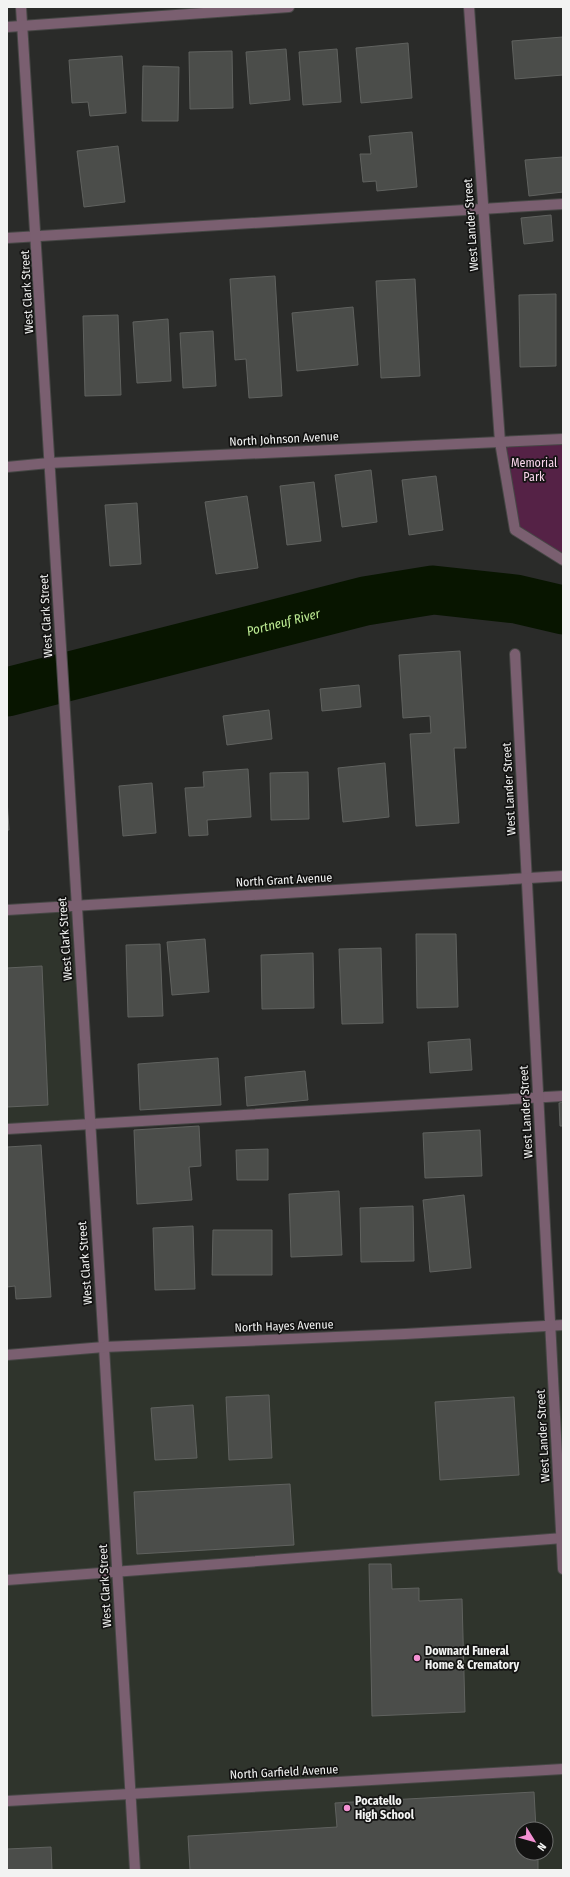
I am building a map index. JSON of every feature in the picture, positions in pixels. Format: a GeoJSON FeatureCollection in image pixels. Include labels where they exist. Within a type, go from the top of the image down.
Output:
{"type":"FeatureCollection","features":[{"type":"Feature","properties":{"kind":"street","name":"West Clark Street"},"geometry":{"type":"LineString","coordinates":[[21,7],[37,236],[49,463],[135,1870]]}},
{"type":"Feature","properties":{"kind":"street"},"geometry":{"type":"LineString","coordinates":[[7,27],[289,7]]}},
{"type":"Feature","properties":{"kind":"street","name":"West Lander Street"},"geometry":{"type":"LineString","coordinates":[[469,7],[500,442],[515,530],[563,560]]}},
{"type":"Feature","properties":{"kind":"street"},"geometry":{"type":"LineString","coordinates":[[7,238],[563,204]]}},
{"type":"Feature","properties":{"kind":"street","name":"North Johnson Avenue"},"geometry":{"type":"LineString","coordinates":[[7,467],[49,463],[563,439]]}},
{"type":"Feature","properties":{"kind":"street","name":"West Lander Street"},"geometry":{"type":"LineString","coordinates":[[516,654],[563,1569]]}},
{"type":"Feature","properties":{"kind":"street","name":"North Grant Avenue"},"geometry":{"type":"LineString","coordinates":[[7,910],[563,876]]}},
{"type":"Feature","properties":{"kind":"street"},"geometry":{"type":"LineString","coordinates":[[7,1129],[563,1096]]}},
{"type":"Feature","properties":{"kind":"street","name":"North Hayes Avenue"},"geometry":{"type":"LineString","coordinates":[[7,1354],[104,1347],[397,1335],[563,1325]]}},
{"type":"Feature","properties":{"kind":"street"},"geometry":{"type":"LineString","coordinates":[[7,1580],[562,1538]]}},
{"type":"Feature","properties":{"kind":"street","name":"North Garfield Avenue"},"geometry":{"type":"LineString","coordinates":[[7,1802],[131,1793],[563,1769]]}},
{"type":"Feature","properties":{"kind":"shaded area"},"geometry":{"type":"Polygon","coordinates":[[[76,906],[89,1125],[7,1129],[7,910],[76,906]]]}},
{"type":"Feature","properties":{"kind":"shaded area"},"geometry":{"type":"Polygon","coordinates":[[[563,1325],[563,1870],[7,1870],[7,1354],[563,1325]]]}},
{"type":"Feature","properties":{"kind":"green space","name":"Memorial Park"},"geometry":{"type":"Polygon","coordinates":[[[563,439],[563,560],[515,530],[500,442],[563,439]]]}},
{"type":"Feature","properties":{"kind":"building"},"geometry":{"type":"Polygon","coordinates":[[[563,37],[563,75],[515,79],[512,41],[563,37]]]}},
{"type":"Feature","properties":{"kind":"building"},"geometry":{"type":"Polygon","coordinates":[[[408,43],[412,98],[361,103],[356,48],[408,43]]]}},
{"type":"Feature","properties":{"kind":"building"},"geometry":{"type":"Polygon","coordinates":[[[286,49],[290,100],[250,104],[246,52],[286,49]]]}},
{"type":"Feature","properties":{"kind":"building"},"geometry":{"type":"Polygon","coordinates":[[[337,49],[341,102],[303,105],[299,52],[337,49]]]}},
{"type":"Feature","properties":{"kind":"building"},"geometry":{"type":"Polygon","coordinates":[[[232,51],[233,108],[190,109],[189,52],[232,51]]]}},
{"type":"Feature","properties":{"kind":"building"},"geometry":{"type":"Polygon","coordinates":[[[122,56],[126,113],[90,116],[88,102],[72,103],[69,60],[122,56]]]}},
{"type":"Feature","properties":{"kind":"building"},"geometry":{"type":"Polygon","coordinates":[[[143,66],[179,67],[178,121],[142,121],[143,66]]]}},
{"type":"Feature","properties":{"kind":"building"},"geometry":{"type":"Polygon","coordinates":[[[412,132],[417,187],[377,191],[376,181],[363,182],[360,154],[371,154],[369,136],[412,132]]]}},
{"type":"Feature","properties":{"kind":"building"},"geometry":{"type":"Polygon","coordinates":[[[118,146],[125,202],[84,207],[77,151],[118,146]]]}},
{"type":"Feature","properties":{"kind":"building"},"geometry":{"type":"Polygon","coordinates":[[[563,157],[563,192],[529,196],[525,160],[563,157]]]}},
{"type":"Feature","properties":{"kind":"building"},"geometry":{"type":"Polygon","coordinates":[[[551,215],[553,241],[524,244],[521,218],[551,215]]]}},
{"type":"Feature","properties":{"kind":"building"},"geometry":{"type":"Polygon","coordinates":[[[275,276],[282,396],[249,398],[246,359],[235,360],[230,279],[275,276]]]}},
{"type":"Feature","properties":{"kind":"building"},"geometry":{"type":"Polygon","coordinates":[[[415,279],[420,376],[381,378],[376,281],[415,279]]]}},
{"type":"Feature","properties":{"kind":"building"},"geometry":{"type":"Polygon","coordinates":[[[556,294],[556,366],[520,367],[519,295],[556,294]]]}},
{"type":"Feature","properties":{"kind":"building"},"geometry":{"type":"Polygon","coordinates":[[[353,307],[358,365],[297,371],[292,313],[353,307]]]}},
{"type":"Feature","properties":{"kind":"building"},"geometry":{"type":"Polygon","coordinates":[[[118,315],[121,395],[85,396],[83,316],[118,315]]]}},
{"type":"Feature","properties":{"kind":"building"},"geometry":{"type":"Polygon","coordinates":[[[168,319],[171,381],[137,383],[133,322],[168,319]]]}},
{"type":"Feature","properties":{"kind":"building"},"geometry":{"type":"Polygon","coordinates":[[[213,331],[216,386],[183,388],[180,333],[213,331]]]}},
{"type":"Feature","properties":{"kind":"building"},"geometry":{"type":"Polygon","coordinates":[[[371,470],[377,522],[342,527],[335,475],[371,470]]]}},
{"type":"Feature","properties":{"kind":"building"},"geometry":{"type":"Polygon","coordinates":[[[436,476],[443,530],[409,535],[402,480],[436,476]]]}},
{"type":"Feature","properties":{"kind":"building"},"geometry":{"type":"Polygon","coordinates":[[[314,482],[321,541],[287,545],[280,486],[314,482]]]}},
{"type":"Feature","properties":{"kind":"building"},"geometry":{"type":"Polygon","coordinates":[[[247,496],[258,568],[216,574],[205,502],[247,496]]]}},
{"type":"Feature","properties":{"kind":"building"},"geometry":{"type":"Polygon","coordinates":[[[137,503],[141,564],[110,566],[105,505],[137,503]]]}},
{"type":"Feature","properties":{"kind":"building"},"geometry":{"type":"Polygon","coordinates":[[[460,651],[466,748],[454,748],[459,823],[416,826],[410,734],[431,733],[430,716],[403,718],[399,655],[460,651]]]}},
{"type":"Feature","properties":{"kind":"building"},"geometry":{"type":"Polygon","coordinates":[[[359,685],[361,707],[322,711],[320,689],[359,685]]]}},
{"type":"Feature","properties":{"kind":"building"},"geometry":{"type":"Polygon","coordinates":[[[269,710],[272,739],[227,745],[223,716],[269,710]]]}},
{"type":"Feature","properties":{"kind":"building"},"geometry":{"type":"Polygon","coordinates":[[[385,763],[389,817],[343,822],[338,768],[385,763]]]}},
{"type":"Feature","properties":{"kind":"building"},"geometry":{"type":"Polygon","coordinates":[[[248,769],[251,817],[207,820],[208,835],[189,836],[185,788],[204,787],[203,772],[248,769]]]}},
{"type":"Feature","properties":{"kind":"building"},"geometry":{"type":"Polygon","coordinates":[[[308,772],[309,819],[271,820],[270,773],[308,772]]]}},
{"type":"Feature","properties":{"kind":"building"},"geometry":{"type":"Polygon","coordinates":[[[152,783],[156,833],[123,836],[119,786],[152,783]]]}},
{"type":"Feature","properties":{"kind":"building"},"geometry":{"type":"Polygon","coordinates":[[[7,799],[9,830],[7,830],[7,799]]]}},
{"type":"Feature","properties":{"kind":"building"},"geometry":{"type":"Polygon","coordinates":[[[416,934],[456,934],[458,1007],[417,1008],[416,934]]]}},
{"type":"Feature","properties":{"kind":"building"},"geometry":{"type":"Polygon","coordinates":[[[205,939],[209,992],[172,995],[167,942],[205,939]]]}},
{"type":"Feature","properties":{"kind":"building"},"geometry":{"type":"Polygon","coordinates":[[[160,944],[163,1016],[128,1017],[126,945],[160,944]]]}},
{"type":"Feature","properties":{"kind":"building"},"geometry":{"type":"Polygon","coordinates":[[[381,948],[383,1023],[342,1024],[339,949],[381,948]]]}},
{"type":"Feature","properties":{"kind":"building"},"geometry":{"type":"Polygon","coordinates":[[[313,953],[314,1008],[262,1009],[261,955],[313,953]]]}},
{"type":"Feature","properties":{"kind":"building"},"geometry":{"type":"Polygon","coordinates":[[[42,966],[48,1105],[7,1107],[7,968],[42,966]]]}},
{"type":"Feature","properties":{"kind":"building"},"geometry":{"type":"Polygon","coordinates":[[[470,1039],[472,1070],[430,1073],[428,1042],[470,1039]]]}},
{"type":"Feature","properties":{"kind":"building"},"geometry":{"type":"Polygon","coordinates":[[[218,1058],[221,1105],[140,1110],[138,1064],[218,1058]]]}},
{"type":"Feature","properties":{"kind":"building"},"geometry":{"type":"Polygon","coordinates":[[[305,1071],[308,1100],[247,1106],[245,1077],[305,1071]]]}},
{"type":"Feature","properties":{"kind":"building"},"geometry":{"type":"Polygon","coordinates":[[[563,1102],[563,1126],[560,1126],[559,1103],[563,1102]]]}},
{"type":"Feature","properties":{"kind":"building"},"geometry":{"type":"Polygon","coordinates":[[[199,1126],[201,1166],[189,1167],[192,1200],[137,1204],[134,1130],[199,1126]]]}},
{"type":"Feature","properties":{"kind":"building"},"geometry":{"type":"Polygon","coordinates":[[[480,1130],[482,1176],[425,1178],[423,1133],[480,1130]]]}},
{"type":"Feature","properties":{"kind":"building"},"geometry":{"type":"Polygon","coordinates":[[[41,1145],[51,1297],[16,1299],[15,1286],[7,1287],[7,1147],[41,1145]]]}},
{"type":"Feature","properties":{"kind":"building"},"geometry":{"type":"Polygon","coordinates":[[[268,1149],[268,1180],[237,1180],[236,1150],[268,1149]]]}},
{"type":"Feature","properties":{"kind":"building"},"geometry":{"type":"Polygon","coordinates":[[[339,1191],[342,1255],[291,1257],[289,1194],[339,1191]]]}},
{"type":"Feature","properties":{"kind":"building"},"geometry":{"type":"Polygon","coordinates":[[[464,1195],[471,1268],[430,1272],[423,1200],[464,1195]]]}},
{"type":"Feature","properties":{"kind":"building"},"geometry":{"type":"Polygon","coordinates":[[[413,1206],[414,1261],[361,1262],[360,1208],[413,1206]]]}},
{"type":"Feature","properties":{"kind":"building"},"geometry":{"type":"Polygon","coordinates":[[[193,1226],[195,1289],[155,1290],[153,1228],[193,1226]]]}},
{"type":"Feature","properties":{"kind":"building"},"geometry":{"type":"Polygon","coordinates":[[[213,1230],[272,1230],[272,1275],[212,1275],[213,1230]]]}},
{"type":"Feature","properties":{"kind":"building"},"geometry":{"type":"Polygon","coordinates":[[[269,1395],[272,1458],[229,1460],[226,1397],[269,1395]]]}},
{"type":"Feature","properties":{"kind":"building"},"geometry":{"type":"Polygon","coordinates":[[[514,1397],[519,1475],[440,1480],[435,1402],[514,1397]]]}},
{"type":"Feature","properties":{"kind":"building"},"geometry":{"type":"Polygon","coordinates":[[[193,1405],[197,1458],[155,1460],[151,1408],[193,1405]]]}},
{"type":"Feature","properties":{"kind":"building"},"geometry":{"type":"Polygon","coordinates":[[[290,1484],[294,1545],[137,1554],[134,1492],[290,1484]]]}},
{"type":"Feature","properties":{"kind":"building"},"geometry":{"type":"Polygon","coordinates":[[[369,1564],[391,1564],[392,1589],[419,1588],[419,1601],[462,1599],[465,1712],[372,1716],[369,1564]]]}},
{"type":"Feature","properties":{"kind":"building"},"geometry":{"type":"Polygon","coordinates":[[[534,1792],[536,1821],[514,1821],[514,1861],[538,1861],[538,1870],[190,1870],[188,1836],[337,1827],[335,1803],[534,1792]]]}},
{"type":"Feature","properties":{"kind":"building"},"geometry":{"type":"Polygon","coordinates":[[[51,1847],[52,1870],[7,1870],[7,1849],[51,1847]]]}},
{"type":"Feature","properties":{"kind":"waterway","name":"Portneuf River"},"geometry":{"type":"LineString","coordinates":[[7,692],[365,601],[433,590],[516,599],[563,610]]}},
{"type":"Feature","properties":{"kind":"place","name":"Downard Funeral Home & Crematory"},"geometry":{"type":"Point","coordinates":[417,1658]}},
{"type":"Feature","properties":{"kind":"place","name":"Pocatello High School"},"geometry":{"type":"Point","coordinates":[347,1808]}}]}
